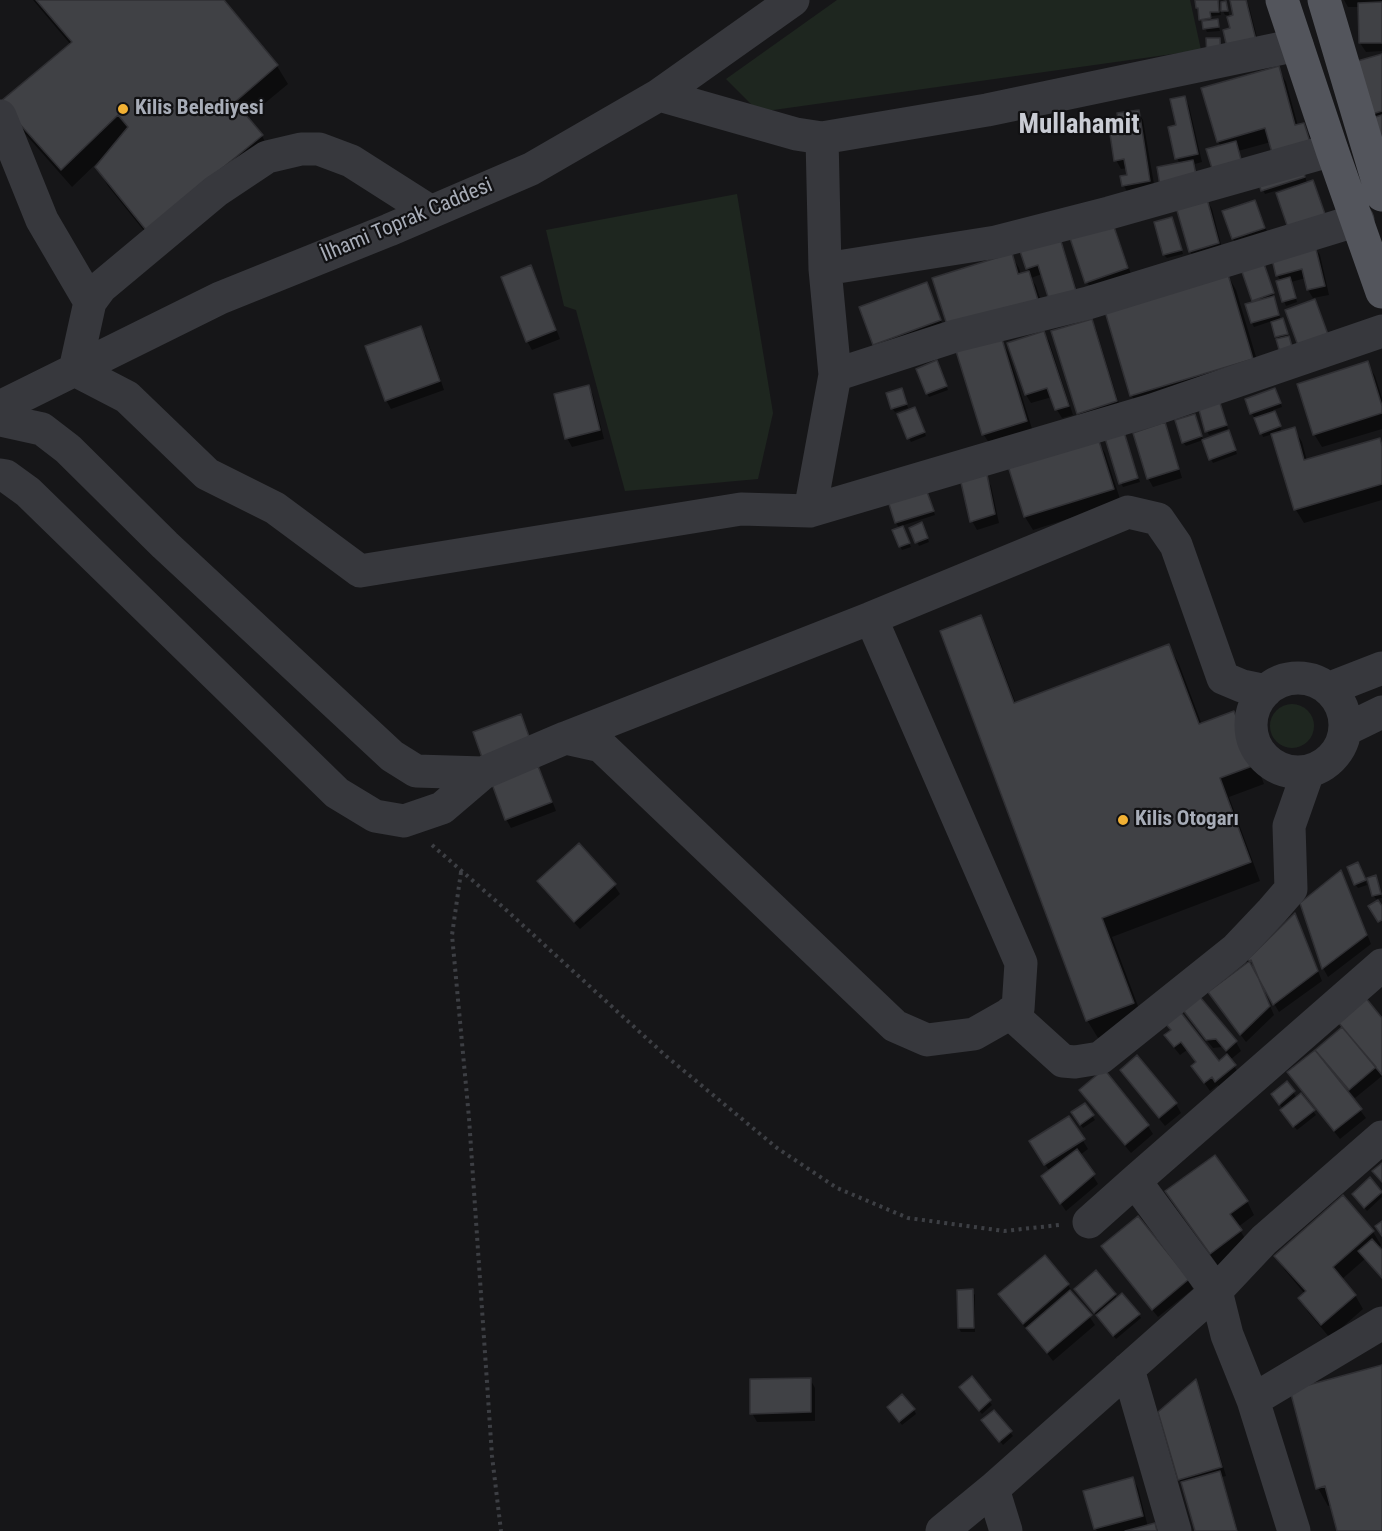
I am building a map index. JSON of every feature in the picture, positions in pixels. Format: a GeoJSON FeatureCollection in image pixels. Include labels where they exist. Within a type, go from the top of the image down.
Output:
{"type":"FeatureCollection","features":[{"type":"Feature","properties":{"kind":"main road"},"geometry":{"type":"LineString","coordinates":[[1282,0],[1382,292]]}},
{"type":"Feature","properties":{"kind":"main road"},"geometry":{"type":"LineString","coordinates":[[1324,0],[1382,195]]}},
{"type":"Feature","properties":{"kind":"street","name":"İlhami Toprak Caddesi"},"geometry":{"type":"LineString","coordinates":[[0,407],[220,298],[531,169],[659,95],[793,0]]}},
{"type":"Feature","properties":{"kind":"street"},"geometry":{"type":"LineString","coordinates":[[659,95],[796,134],[822,138],[987,110],[1297,45]]}},
{"type":"Feature","properties":{"kind":"street"},"geometry":{"type":"LineString","coordinates":[[0,116],[42,220],[90,302]]}},
{"type":"Feature","properties":{"kind":"street"},"geometry":{"type":"LineString","coordinates":[[810,511],[835,375],[825,268],[822,138]]}},
{"type":"Feature","properties":{"kind":"street"},"geometry":{"type":"LineString","coordinates":[[431,212],[351,161],[319,149],[301,149],[267,157],[216,191],[101,287],[90,302],[75,370],[127,398],[207,474],[275,508],[360,572],[741,509],[810,511],[1152,410],[1382,331]]}},
{"type":"Feature","properties":{"kind":"street"},"geometry":{"type":"LineString","coordinates":[[825,268],[996,242],[1109,213],[1332,150]]}},
{"type":"Feature","properties":{"kind":"street"},"geometry":{"type":"LineString","coordinates":[[835,375],[955,336],[1088,303],[1358,220]]}},
{"type":"Feature","properties":{"kind":"street"},"geometry":{"type":"LineString","coordinates":[[0,420],[42,429],[68,449],[165,545],[392,756],[416,771],[483,773]]}},
{"type":"Feature","properties":{"kind":"street"},"geometry":{"type":"LineString","coordinates":[[0,475],[6,476],[28,492],[337,794],[375,816],[404,821],[442,808],[483,773],[565,738],[871,618],[1128,512],[1158,519],[1176,545],[1222,678],[1242,686],[1266,691]]}},
{"type":"Feature","properties":{"kind":"street"},"geometry":{"type":"LineString","coordinates":[[565,738],[601,746],[895,1026],[927,1040],[974,1034],[1018,1009],[1021,963],[871,618]]}},
{"type":"Feature","properties":{"kind":"street"},"geometry":{"type":"LineString","coordinates":[[1328,689],[1382,668]]}},
{"type":"Feature","properties":{"kind":"street"},"geometry":{"type":"LineString","coordinates":[[1290,678],[1304,678],[1328,689],[1338,700],[1344,715],[1345,730],[1334,757],[1308,772],[1293,772],[1278,768],[1265,759],[1256,747],[1251,732],[1251,717],[1256,703],[1266,691],[1277,682],[1290,678]]}},
{"type":"Feature","properties":{"kind":"street"},"geometry":{"type":"LineString","coordinates":[[1345,730],[1382,712]]}},
{"type":"Feature","properties":{"kind":"street"},"geometry":{"type":"LineString","coordinates":[[1010,1013],[1063,1061],[1075,1062],[1100,1058],[1235,950],[1291,889],[1288,826],[1308,772]]}},
{"type":"Feature","properties":{"kind":"street"},"geometry":{"type":"LineString","coordinates":[[1089,1222],[1382,965]]}},
{"type":"Feature","properties":{"kind":"street"},"geometry":{"type":"LineString","coordinates":[[942,1531],[993,1489],[1216,1291],[1264,1240],[1382,1137]]}},
{"type":"Feature","properties":{"kind":"street"},"geometry":{"type":"LineString","coordinates":[[1134,1181],[1216,1291],[1227,1335],[1253,1400],[1294,1531]]}},
{"type":"Feature","properties":{"kind":"street"},"geometry":{"type":"LineString","coordinates":[[1253,1400],[1382,1323]]}},
{"type":"Feature","properties":{"kind":"street"},"geometry":{"type":"LineString","coordinates":[[1128,1369],[1175,1531]]}},
{"type":"Feature","properties":{"kind":"street"},"geometry":{"type":"LineString","coordinates":[[993,1489],[1006,1531]]}},
{"type":"Feature","properties":{"kind":"path"},"geometry":{"type":"LineString","coordinates":[[404,821],[666,1056],[777,1148],[837,1188],[908,1218],[1004,1231],[1089,1222]]}},
{"type":"Feature","properties":{"kind":"path"},"geometry":{"type":"LineString","coordinates":[[462,871],[452,935],[469,1118],[492,1456],[501,1531]]}},
{"type":"Feature","properties":{"kind":"shaded area"},"geometry":{"type":"Polygon","coordinates":[[[837,0],[1190,0],[1201,50],[759,112],[726,79],[837,0]]]}},
{"type":"Feature","properties":{"kind":"shaded area"},"geometry":{"type":"Polygon","coordinates":[[[737,194],[773,413],[758,479],[625,491],[576,310],[564,306],[546,230],[737,194]]]}},
{"type":"Feature","properties":{"kind":"shaded area"},"geometry":{"type":"Polygon","coordinates":[[[1292,704],[1307,711],[1314,726],[1307,741],[1292,748],[1277,741],[1270,726],[1277,711],[1292,704]]]}},
{"type":"Feature","properties":{"kind":"building","name":"Kilis Belediyesi"},"geometry":{"type":"Polygon","coordinates":[[[36,0],[224,0],[278,65],[235,102],[263,135],[146,230],[95,167],[128,127],[118,115],[61,170],[0,102],[72,42],[36,0]]]}},
{"type":"Feature","properties":{"kind":"building"},"geometry":{"type":"Polygon","coordinates":[[[1195,0],[1218,0],[1219,12],[1210,12],[1211,18],[1199,20],[1195,0]]]}},
{"type":"Feature","properties":{"kind":"building"},"geometry":{"type":"Polygon","coordinates":[[[1230,0],[1246,0],[1257,44],[1228,52],[1223,30],[1230,28],[1227,17],[1233,15],[1230,0]]]}},
{"type":"Feature","properties":{"kind":"building"},"geometry":{"type":"Polygon","coordinates":[[[1226,1],[1228,11],[1221,11],[1221,2],[1226,1]]]}},
{"type":"Feature","properties":{"kind":"building"},"geometry":{"type":"Polygon","coordinates":[[[1382,2],[1382,43],[1359,43],[1358,3],[1382,2]]]}},
{"type":"Feature","properties":{"kind":"building"},"geometry":{"type":"Polygon","coordinates":[[[1218,19],[1219,27],[1203,29],[1202,21],[1218,19]]]}},
{"type":"Feature","properties":{"kind":"building"},"geometry":{"type":"Polygon","coordinates":[[[1206,38],[1220,38],[1221,57],[1207,57],[1206,38]]]}},
{"type":"Feature","properties":{"kind":"building"},"geometry":{"type":"Polygon","coordinates":[[[1382,54],[1382,111],[1369,115],[1354,62],[1382,54]]]}},
{"type":"Feature","properties":{"kind":"building"},"geometry":{"type":"Polygon","coordinates":[[[1279,66],[1295,125],[1304,123],[1311,145],[1273,156],[1265,128],[1217,142],[1201,88],[1279,66]]]}},
{"type":"Feature","properties":{"kind":"building"},"geometry":{"type":"Polygon","coordinates":[[[1185,96],[1198,154],[1175,159],[1168,127],[1176,125],[1170,99],[1185,96]]]}},
{"type":"Feature","properties":{"kind":"building"},"geometry":{"type":"Polygon","coordinates":[[[1139,110],[1150,181],[1122,186],[1120,176],[1127,175],[1124,159],[1114,161],[1110,134],[1120,133],[1117,113],[1139,110]]]}},
{"type":"Feature","properties":{"kind":"building"},"geometry":{"type":"Polygon","coordinates":[[[1382,115],[1382,145],[1372,118],[1382,115]]]}},
{"type":"Feature","properties":{"kind":"building"},"geometry":{"type":"Polygon","coordinates":[[[1236,141],[1243,167],[1214,175],[1206,149],[1236,141]]]}},
{"type":"Feature","properties":{"kind":"building"},"geometry":{"type":"Polygon","coordinates":[[[1193,160],[1197,179],[1160,186],[1157,167],[1193,160]]]}},
{"type":"Feature","properties":{"kind":"building"},"geometry":{"type":"Polygon","coordinates":[[[1302,166],[1305,177],[1261,191],[1258,179],[1302,166]]]}},
{"type":"Feature","properties":{"kind":"building"},"geometry":{"type":"Polygon","coordinates":[[[1313,180],[1325,214],[1288,228],[1276,193],[1313,180]]]}},
{"type":"Feature","properties":{"kind":"building"},"geometry":{"type":"Polygon","coordinates":[[[1207,199],[1219,243],[1189,252],[1176,207],[1207,199]]]}},
{"type":"Feature","properties":{"kind":"building"},"geometry":{"type":"Polygon","coordinates":[[[1255,200],[1265,228],[1232,239],[1222,211],[1255,200]]]}},
{"type":"Feature","properties":{"kind":"building"},"geometry":{"type":"Polygon","coordinates":[[[1172,217],[1182,250],[1163,255],[1154,222],[1172,217]]]}},
{"type":"Feature","properties":{"kind":"building"},"geometry":{"type":"Polygon","coordinates":[[[1112,221],[1128,268],[1085,283],[1069,235],[1112,221]]]}},
{"type":"Feature","properties":{"kind":"building"},"geometry":{"type":"Polygon","coordinates":[[[1060,238],[1076,291],[1049,300],[1038,265],[1026,269],[1020,251],[1060,238]]]}},
{"type":"Feature","properties":{"kind":"building"},"geometry":{"type":"Polygon","coordinates":[[[1315,245],[1325,286],[1307,290],[1302,269],[1276,276],[1271,255],[1315,245]]]}},
{"type":"Feature","properties":{"kind":"building"},"geometry":{"type":"Polygon","coordinates":[[[1012,253],[1018,274],[1029,271],[1038,300],[948,328],[932,278],[1012,253]]]}},
{"type":"Feature","properties":{"kind":"building"},"geometry":{"type":"Polygon","coordinates":[[[1263,261],[1274,293],[1252,301],[1241,269],[1263,261]]]}},
{"type":"Feature","properties":{"kind":"building"},"geometry":{"type":"Polygon","coordinates":[[[531,265],[556,330],[526,342],[501,277],[531,265]]]}},
{"type":"Feature","properties":{"kind":"building"},"geometry":{"type":"Polygon","coordinates":[[[1227,271],[1253,359],[1130,396],[1104,308],[1227,271]]]}},
{"type":"Feature","properties":{"kind":"building"},"geometry":{"type":"Polygon","coordinates":[[[1290,277],[1296,298],[1282,302],[1276,281],[1290,277]]]}},
{"type":"Feature","properties":{"kind":"building"},"geometry":{"type":"Polygon","coordinates":[[[927,282],[941,320],[873,345],[859,307],[927,282]]]}},
{"type":"Feature","properties":{"kind":"building"},"geometry":{"type":"Polygon","coordinates":[[[1274,296],[1279,315],[1251,323],[1245,304],[1274,296]]]}},
{"type":"Feature","properties":{"kind":"building"},"geometry":{"type":"Polygon","coordinates":[[[1315,299],[1330,340],[1300,351],[1285,310],[1315,299]]]}},
{"type":"Feature","properties":{"kind":"building"},"geometry":{"type":"Polygon","coordinates":[[[1283,318],[1288,334],[1275,337],[1271,322],[1283,318]]]}},
{"type":"Feature","properties":{"kind":"building"},"geometry":{"type":"Polygon","coordinates":[[[1092,319],[1117,401],[1077,414],[1051,331],[1092,319]]]}},
{"type":"Feature","properties":{"kind":"building"},"geometry":{"type":"Polygon","coordinates":[[[421,326],[440,381],[385,401],[365,346],[421,326]]]}},
{"type":"Feature","properties":{"kind":"building"},"geometry":{"type":"Polygon","coordinates":[[[1044,331],[1069,406],[1055,410],[1047,388],[1025,395],[1007,343],[1044,331]]]}},
{"type":"Feature","properties":{"kind":"building"},"geometry":{"type":"Polygon","coordinates":[[[1001,336],[1027,421],[982,435],[956,351],[1001,336]]]}},
{"type":"Feature","properties":{"kind":"building"},"geometry":{"type":"Polygon","coordinates":[[[1289,336],[1293,350],[1280,353],[1276,339],[1289,336]]]}},
{"type":"Feature","properties":{"kind":"building"},"geometry":{"type":"Polygon","coordinates":[[[937,360],[947,386],[926,394],[916,369],[937,360]]]}},
{"type":"Feature","properties":{"kind":"building"},"geometry":{"type":"Polygon","coordinates":[[[1368,361],[1382,406],[1382,413],[1313,435],[1297,384],[1368,361]]]}},
{"type":"Feature","properties":{"kind":"building"},"geometry":{"type":"Polygon","coordinates":[[[589,385],[600,430],[565,439],[554,394],[589,385]]]}},
{"type":"Feature","properties":{"kind":"building"},"geometry":{"type":"Polygon","coordinates":[[[902,388],[907,404],[891,409],[886,393],[902,388]]]}},
{"type":"Feature","properties":{"kind":"building"},"geometry":{"type":"Polygon","coordinates":[[[1275,388],[1281,403],[1250,414],[1245,399],[1275,388]]]}},
{"type":"Feature","properties":{"kind":"building"},"geometry":{"type":"Polygon","coordinates":[[[1219,400],[1227,425],[1205,432],[1198,406],[1219,400]]]}},
{"type":"Feature","properties":{"kind":"building"},"geometry":{"type":"Polygon","coordinates":[[[915,407],[925,432],[907,439],[897,414],[915,407]]]}},
{"type":"Feature","properties":{"kind":"building"},"geometry":{"type":"Polygon","coordinates":[[[1275,411],[1281,426],[1260,434],[1254,418],[1275,411]]]}},
{"type":"Feature","properties":{"kind":"building"},"geometry":{"type":"Polygon","coordinates":[[[1195,414],[1202,436],[1182,443],[1175,420],[1195,414]]]}},
{"type":"Feature","properties":{"kind":"building"},"geometry":{"type":"Polygon","coordinates":[[[1165,422],[1179,469],[1147,479],[1133,433],[1165,422]]]}},
{"type":"Feature","properties":{"kind":"building"},"geometry":{"type":"Polygon","coordinates":[[[1295,427],[1304,460],[1380,438],[1382,484],[1294,510],[1271,434],[1295,427]]]}},
{"type":"Feature","properties":{"kind":"building"},"geometry":{"type":"Polygon","coordinates":[[[1229,430],[1236,450],[1209,460],[1202,440],[1229,430]]]}},
{"type":"Feature","properties":{"kind":"building"},"geometry":{"type":"Polygon","coordinates":[[[1124,432],[1138,478],[1119,484],[1105,438],[1124,432]]]}},
{"type":"Feature","properties":{"kind":"building"},"geometry":{"type":"Polygon","coordinates":[[[1098,438],[1114,489],[1024,517],[1008,466],[1098,438]]]}},
{"type":"Feature","properties":{"kind":"building"},"geometry":{"type":"Polygon","coordinates":[[[987,475],[995,514],[970,522],[960,478],[987,475]]]}},
{"type":"Feature","properties":{"kind":"building"},"geometry":{"type":"Polygon","coordinates":[[[926,489],[934,511],[895,523],[888,501],[926,489]]]}},
{"type":"Feature","properties":{"kind":"building"},"geometry":{"type":"Polygon","coordinates":[[[922,522],[928,538],[915,543],[909,528],[922,522]]]}},
{"type":"Feature","properties":{"kind":"building"},"geometry":{"type":"Polygon","coordinates":[[[903,526],[910,543],[899,547],[892,530],[903,526]]]}},
{"type":"Feature","properties":{"kind":"building","name":"Kilis Otogarı"},"geometry":{"type":"Polygon","coordinates":[[[981,615],[1014,703],[1169,644],[1199,724],[1234,711],[1255,765],[1220,778],[1251,862],[1102,918],[1134,1003],[1086,1021],[940,631],[981,615]]]}},
{"type":"Feature","properties":{"kind":"building"},"geometry":{"type":"Polygon","coordinates":[[[521,714],[532,745],[484,763],[473,732],[521,714]]]}},
{"type":"Feature","properties":{"kind":"building"},"geometry":{"type":"Polygon","coordinates":[[[538,766],[552,802],[505,820],[492,784],[538,766]]]}},
{"type":"Feature","properties":{"kind":"building"},"geometry":{"type":"Polygon","coordinates":[[[579,843],[616,884],[574,922],[537,881],[579,843]]]}},
{"type":"Feature","properties":{"kind":"building"},"geometry":{"type":"Polygon","coordinates":[[[1358,862],[1366,880],[1354,885],[1347,867],[1358,862]]]}},
{"type":"Feature","properties":{"kind":"building"},"geometry":{"type":"Polygon","coordinates":[[[1341,870],[1367,935],[1322,969],[1300,903],[1341,870]]]}},
{"type":"Feature","properties":{"kind":"building"},"geometry":{"type":"Polygon","coordinates":[[[1376,875],[1381,894],[1372,896],[1367,878],[1376,875]]]}},
{"type":"Feature","properties":{"kind":"building"},"geometry":{"type":"Polygon","coordinates":[[[1378,900],[1382,906],[1382,920],[1378,922],[1368,906],[1378,900]]]}},
{"type":"Feature","properties":{"kind":"building"},"geometry":{"type":"Polygon","coordinates":[[[1295,913],[1318,971],[1273,1005],[1248,959],[1295,913]]]}},
{"type":"Feature","properties":{"kind":"building"},"geometry":{"type":"Polygon","coordinates":[[[1251,960],[1270,1006],[1240,1035],[1208,992],[1251,960]]]}},
{"type":"Feature","properties":{"kind":"building"},"geometry":{"type":"Polygon","coordinates":[[[1361,992],[1382,1018],[1382,1075],[1333,1016],[1361,992]]]}},
{"type":"Feature","properties":{"kind":"building"},"geometry":{"type":"Polygon","coordinates":[[[1200,997],[1237,1041],[1226,1051],[1216,1039],[1206,1040],[1183,1010],[1200,997]]]}},
{"type":"Feature","properties":{"kind":"building"},"geometry":{"type":"Polygon","coordinates":[[[1179,1010],[1219,1061],[1227,1054],[1236,1065],[1215,1082],[1212,1077],[1204,1083],[1191,1066],[1196,1062],[1181,1042],[1174,1047],[1164,1035],[1171,1030],[1164,1022],[1179,1010]]]}},
{"type":"Feature","properties":{"kind":"building"},"geometry":{"type":"Polygon","coordinates":[[[1342,1027],[1376,1067],[1349,1090],[1315,1050],[1342,1027]]]}},
{"type":"Feature","properties":{"kind":"building"},"geometry":{"type":"Polygon","coordinates":[[[1315,1050],[1362,1109],[1334,1131],[1287,1072],[1315,1050]]]}},
{"type":"Feature","properties":{"kind":"building"},"geometry":{"type":"Polygon","coordinates":[[[1137,1055],[1177,1103],[1159,1118],[1120,1070],[1137,1055]]]}},
{"type":"Feature","properties":{"kind":"building"},"geometry":{"type":"Polygon","coordinates":[[[1104,1069],[1149,1125],[1125,1145],[1079,1090],[1104,1069]]]}},
{"type":"Feature","properties":{"kind":"building"},"geometry":{"type":"Polygon","coordinates":[[[1287,1081],[1295,1091],[1279,1105],[1271,1094],[1287,1081]]]}},
{"type":"Feature","properties":{"kind":"building"},"geometry":{"type":"Polygon","coordinates":[[[1301,1093],[1315,1110],[1293,1127],[1280,1110],[1301,1093]]]}},
{"type":"Feature","properties":{"kind":"building"},"geometry":{"type":"Polygon","coordinates":[[[1085,1103],[1094,1115],[1080,1125],[1071,1112],[1085,1103]]]}},
{"type":"Feature","properties":{"kind":"building"},"geometry":{"type":"Polygon","coordinates":[[[1069,1116],[1085,1139],[1044,1165],[1029,1141],[1069,1116]]]}},
{"type":"Feature","properties":{"kind":"building"},"geometry":{"type":"Polygon","coordinates":[[[1077,1149],[1095,1174],[1060,1204],[1041,1176],[1077,1149]]]}},
{"type":"Feature","properties":{"kind":"building"},"geometry":{"type":"Polygon","coordinates":[[[1215,1155],[1248,1201],[1230,1214],[1242,1230],[1210,1254],[1165,1191],[1215,1155]]]}},
{"type":"Feature","properties":{"kind":"building"},"geometry":{"type":"Polygon","coordinates":[[[1382,1163],[1382,1182],[1372,1171],[1382,1163]]]}},
{"type":"Feature","properties":{"kind":"building"},"geometry":{"type":"Polygon","coordinates":[[[1370,1177],[1382,1192],[1364,1208],[1352,1194],[1370,1177]]]}},
{"type":"Feature","properties":{"kind":"building"},"geometry":{"type":"Polygon","coordinates":[[[1343,1195],[1374,1231],[1333,1267],[1356,1295],[1321,1325],[1298,1298],[1306,1291],[1274,1256],[1343,1195]]]}},
{"type":"Feature","properties":{"kind":"building"},"geometry":{"type":"Polygon","coordinates":[[[1138,1216],[1189,1279],[1152,1310],[1101,1246],[1138,1216]]]}},
{"type":"Feature","properties":{"kind":"building"},"geometry":{"type":"Polygon","coordinates":[[[1382,1221],[1382,1236],[1375,1226],[1382,1221]]]}},
{"type":"Feature","properties":{"kind":"building"},"geometry":{"type":"Polygon","coordinates":[[[1372,1239],[1382,1250],[1382,1278],[1358,1251],[1372,1239]]]}},
{"type":"Feature","properties":{"kind":"building"},"geometry":{"type":"Polygon","coordinates":[[[1045,1255],[1069,1284],[1023,1324],[998,1294],[1045,1255]]]}},
{"type":"Feature","properties":{"kind":"building"},"geometry":{"type":"Polygon","coordinates":[[[1096,1270],[1116,1294],[1094,1313],[1074,1289],[1096,1270]]]}},
{"type":"Feature","properties":{"kind":"building"},"geometry":{"type":"Polygon","coordinates":[[[973,1289],[974,1328],[958,1328],[957,1290],[973,1289]]]}},
{"type":"Feature","properties":{"kind":"building"},"geometry":{"type":"Polygon","coordinates":[[[1070,1290],[1092,1315],[1047,1353],[1026,1328],[1070,1290]]]}},
{"type":"Feature","properties":{"kind":"building"},"geometry":{"type":"Polygon","coordinates":[[[1122,1293],[1140,1314],[1113,1336],[1096,1315],[1122,1293]]]}},
{"type":"Feature","properties":{"kind":"building"},"geometry":{"type":"Polygon","coordinates":[[[1382,1365],[1382,1531],[1337,1531],[1325,1486],[1316,1489],[1290,1390],[1382,1365]]]}},
{"type":"Feature","properties":{"kind":"building"},"geometry":{"type":"Polygon","coordinates":[[[972,1376],[991,1400],[979,1411],[959,1387],[972,1376]]]}},
{"type":"Feature","properties":{"kind":"building"},"geometry":{"type":"Polygon","coordinates":[[[811,1378],[811,1412],[750,1414],[750,1379],[811,1378]]]}},
{"type":"Feature","properties":{"kind":"building"},"geometry":{"type":"Polygon","coordinates":[[[1196,1379],[1222,1467],[1178,1480],[1158,1412],[1196,1379]]]}},
{"type":"Feature","properties":{"kind":"building"},"geometry":{"type":"Polygon","coordinates":[[[902,1394],[915,1409],[899,1422],[887,1407],[902,1394]]]}},
{"type":"Feature","properties":{"kind":"building"},"geometry":{"type":"Polygon","coordinates":[[[994,1410],[1012,1431],[999,1442],[981,1420],[994,1410]]]}},
{"type":"Feature","properties":{"kind":"building"},"geometry":{"type":"Polygon","coordinates":[[[1220,1471],[1237,1531],[1195,1531],[1181,1482],[1220,1471]]]}},
{"type":"Feature","properties":{"kind":"building"},"geometry":{"type":"Polygon","coordinates":[[[1133,1477],[1143,1516],[1094,1529],[1083,1491],[1133,1477]]]}},
{"type":"Feature","properties":{"kind":"building"},"geometry":{"type":"Polygon","coordinates":[[[1155,1523],[1157,1531],[1125,1531],[1155,1523]]]}},
{"type":"Feature","properties":{"kind":"place","name":"Kilis Belediyesi"},"geometry":{"type":"Point","coordinates":[123,109]}},
{"type":"Feature","properties":{"kind":"place","name":"Kilis Otogarı"},"geometry":{"type":"Point","coordinates":[1123,820]}},
{"type":"Feature","properties":{"kind":"district","name":"Mullahamit"},"geometry":{"type":"Point","coordinates":[1079,126]}}]}
